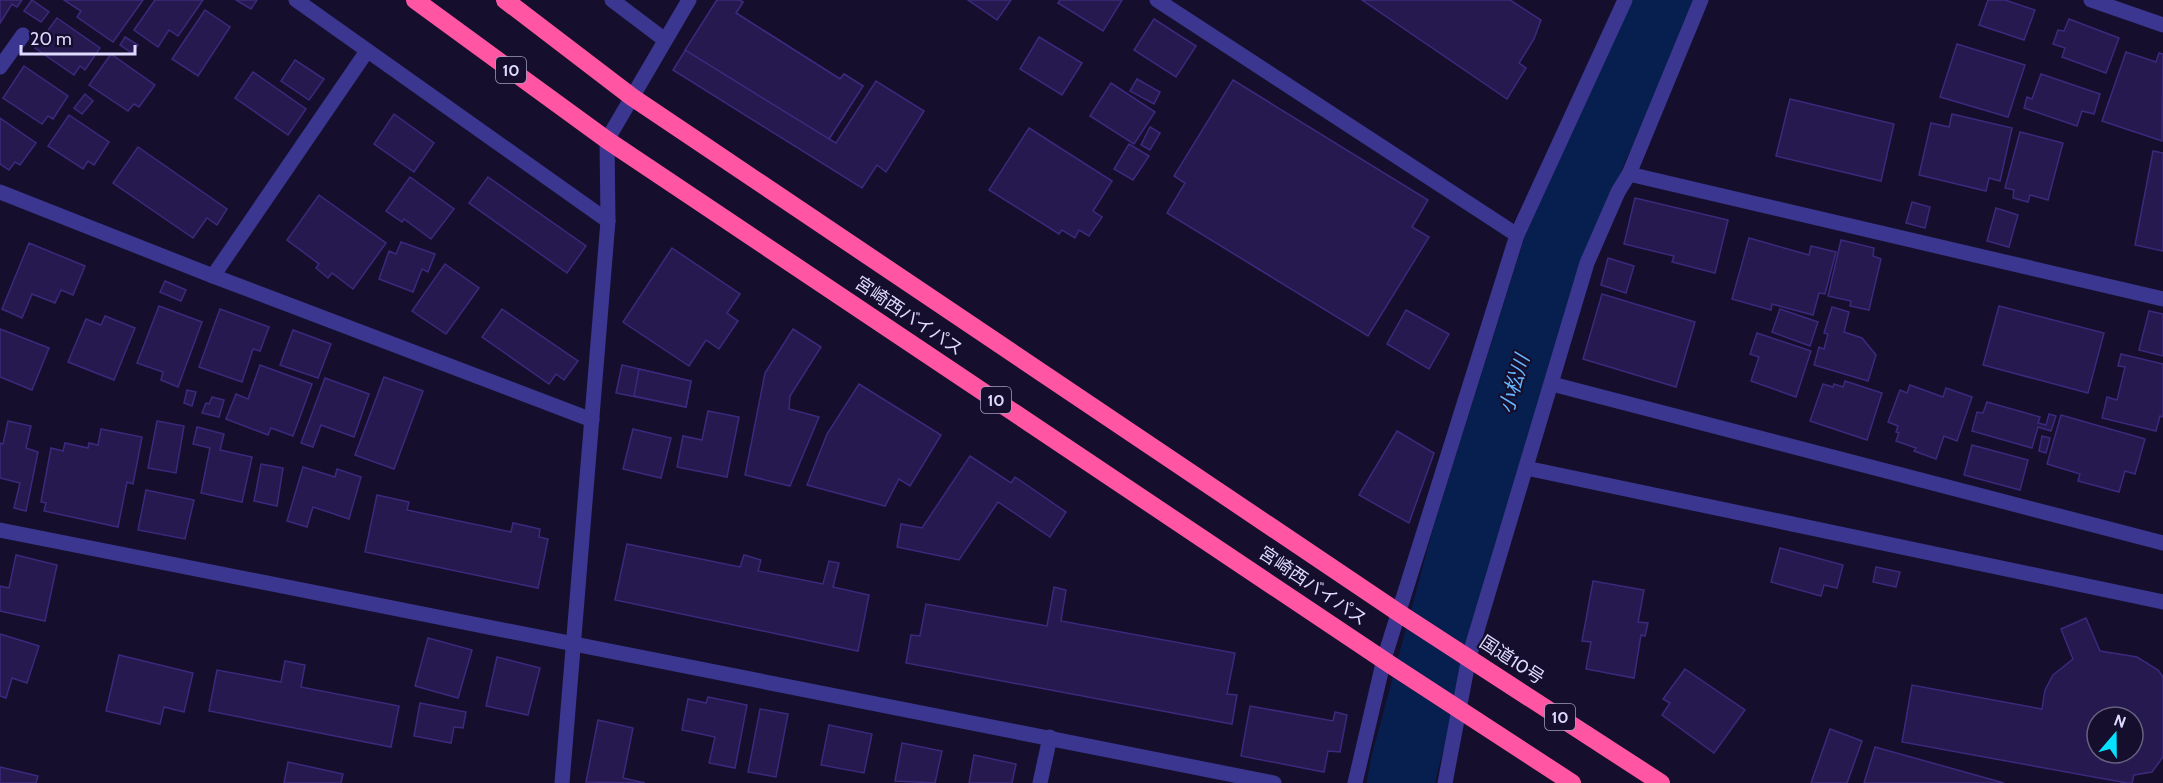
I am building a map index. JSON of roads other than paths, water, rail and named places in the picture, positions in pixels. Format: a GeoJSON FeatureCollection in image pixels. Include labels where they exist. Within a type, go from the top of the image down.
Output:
{"type":"FeatureCollection","features":[{"type":"Feature","properties":{"kind":"highway","name":"宮崎西バイパス"},"geometry":{"type":"LineString","coordinates":[[416,0],[607,140],[1388,662]]}},
{"type":"Feature","properties":{"kind":"highway","name":"宮崎西バイパス"},"geometry":{"type":"LineString","coordinates":[[505,0],[632,96],[1403,615]]}},
{"type":"Feature","properties":{"kind":"highway","name":"国道10号"},"geometry":{"type":"LineString","coordinates":[[1403,615],[1661,783]]}},
{"type":"Feature","properties":{"kind":"highway","name":"10"},"geometry":{"type":"LineString","coordinates":[[1388,662],[1572,783]]}},
{"type":"Feature","properties":{"kind":"street"},"geometry":{"type":"LineString","coordinates":[[296,0],[608,220]]}},
{"type":"Feature","properties":{"kind":"street"},"geometry":{"type":"LineString","coordinates":[[612,0],[665,40]]}},
{"type":"Feature","properties":{"kind":"street"},"geometry":{"type":"LineString","coordinates":[[562,783],[608,220],[607,140],[689,0]]}},
{"type":"Feature","properties":{"kind":"street"},"geometry":{"type":"LineString","coordinates":[[1157,0],[1517,235]]}},
{"type":"Feature","properties":{"kind":"street"},"geometry":{"type":"LineString","coordinates":[[1355,783],[1388,662],[1517,235],[1625,0]]}},
{"type":"Feature","properties":{"kind":"street"},"geometry":{"type":"LineString","coordinates":[[1445,783],[1454,705],[1464,654],[1526,468],[1587,263],[1618,192],[1629,174],[1701,0]]}},
{"type":"Feature","properties":{"kind":"street"},"geometry":{"type":"LineString","coordinates":[[2091,0],[2163,26]]}},
{"type":"Feature","properties":{"kind":"street"},"geometry":{"type":"LineString","coordinates":[[0,67],[23,35]]}},
{"type":"Feature","properties":{"kind":"street"},"geometry":{"type":"LineString","coordinates":[[213,276],[367,51]]}},
{"type":"Feature","properties":{"kind":"street"},"geometry":{"type":"LineString","coordinates":[[1629,174],[2163,299]]}},
{"type":"Feature","properties":{"kind":"street"},"geometry":{"type":"LineString","coordinates":[[0,192],[213,276],[592,420]]}},
{"type":"Feature","properties":{"kind":"street"},"geometry":{"type":"LineString","coordinates":[[1552,384],[2163,543]]}},
{"type":"Feature","properties":{"kind":"street"},"geometry":{"type":"LineString","coordinates":[[1526,468],[2163,602]]}},
{"type":"Feature","properties":{"kind":"street"},"geometry":{"type":"LineString","coordinates":[[0,530],[1274,783]]}},
{"type":"Feature","properties":{"kind":"street"},"geometry":{"type":"LineString","coordinates":[[1040,783],[1050,737]]}},
{"type":"Feature","properties":{"kind":"waterway","name":"小松川"},"geometry":{"type":"LineString","coordinates":[[1401,783],[1467,533],[1565,222],[1595,145],[1652,36],[1667,0]]}}]}
